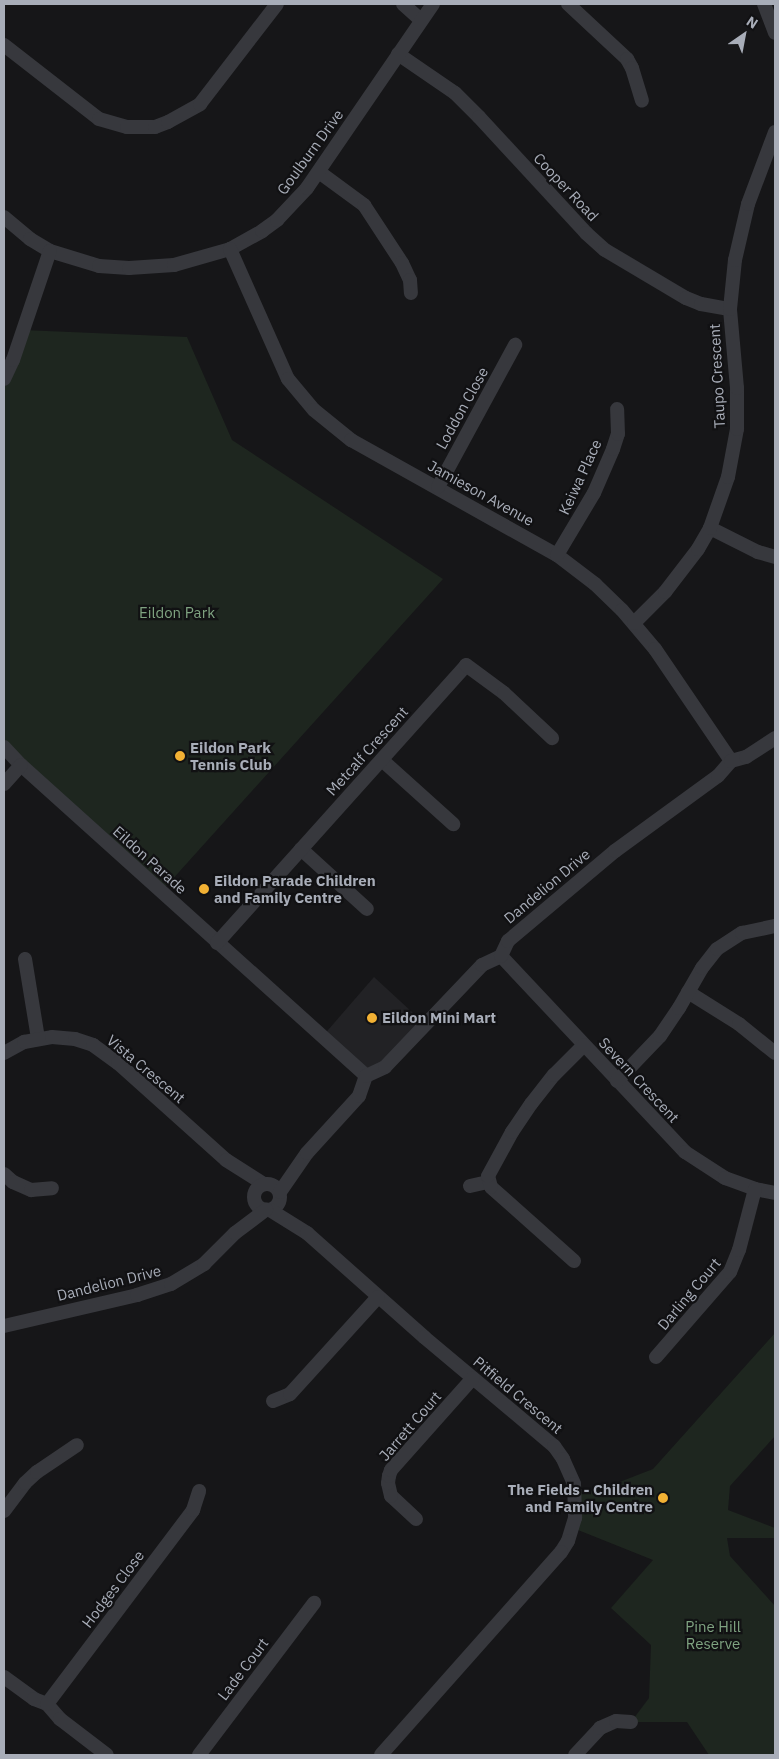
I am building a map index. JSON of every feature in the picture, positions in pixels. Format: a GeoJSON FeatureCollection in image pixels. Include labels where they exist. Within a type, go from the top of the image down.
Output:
{"type":"FeatureCollection","features":[{"type":"Feature","properties":{"kind":"street"},"geometry":{"type":"LineString","coordinates":[[4,45],[99,119],[127,127],[155,127],[200,104],[277,4]]}},
{"type":"Feature","properties":{"kind":"street"},"geometry":{"type":"LineString","coordinates":[[404,4],[421,20]]}},
{"type":"Feature","properties":{"kind":"street","name":"Goulburn Drive"},"geometry":{"type":"LineString","coordinates":[[4,217],[30,239],[50,251],[99,266],[129,268],[174,265],[230,249],[277,220],[298,200],[433,4]]}},
{"type":"Feature","properties":{"kind":"street"},"geometry":{"type":"LineString","coordinates":[[568,4],[627,59],[632,68],[642,101]]}},
{"type":"Feature","properties":{"kind":"street"},"geometry":{"type":"LineString","coordinates":[[764,4],[775,33]]}},
{"type":"Feature","properties":{"kind":"street","name":"Cooper Road"},"geometry":{"type":"LineString","coordinates":[[398,54],[455,93],[604,250],[686,298],[701,304],[730,309]]}},
{"type":"Feature","properties":{"kind":"street","name":"Taupo Crescent"},"geometry":{"type":"LineString","coordinates":[[634,623],[672,585],[710,528],[728,477],[737,429],[737,388],[730,309],[735,260],[743,222],[775,132]]}},
{"type":"Feature","properties":{"kind":"street"},"geometry":{"type":"LineString","coordinates":[[318,172],[364,205],[402,263],[410,280],[411,293]]}},
{"type":"Feature","properties":{"kind":"street","name":"Jamieson Avenue"},"geometry":{"type":"LineString","coordinates":[[230,249],[282,366],[301,395],[339,431],[557,555],[595,584],[634,623],[655,649],[731,761]]}},
{"type":"Feature","properties":{"kind":"street"},"geometry":{"type":"LineString","coordinates":[[4,379],[13,360],[50,251]]}},
{"type":"Feature","properties":{"kind":"street","name":"Loddon Close"},"geometry":{"type":"LineString","coordinates":[[438,487],[515,345]]}},
{"type":"Feature","properties":{"kind":"street","name":"Keiwa Place"},"geometry":{"type":"LineString","coordinates":[[557,555],[590,502],[610,455],[618,434],[617,409]]}},
{"type":"Feature","properties":{"kind":"street"},"geometry":{"type":"LineString","coordinates":[[710,528],[758,552],[775,558]]}},
{"type":"Feature","properties":{"kind":"street","name":"Metcalf Crescent"},"geometry":{"type":"LineString","coordinates":[[217,943],[466,665],[504,693],[552,738]]}},
{"type":"Feature","properties":{"kind":"street","name":"Dandelion Drive"},"geometry":{"type":"LineString","coordinates":[[501,956],[508,940],[566,890],[673,807],[718,776],[731,761],[746,757],[775,738]]}},
{"type":"Feature","properties":{"kind":"street","name":"Eildon Parade"},"geometry":{"type":"LineString","coordinates":[[4,746],[21,765],[366,1076]]}},
{"type":"Feature","properties":{"kind":"street"},"geometry":{"type":"LineString","coordinates":[[382,760],[454,824]]}},
{"type":"Feature","properties":{"kind":"street"},"geometry":{"type":"LineString","coordinates":[[4,784],[21,765]]}},
{"type":"Feature","properties":{"kind":"street"},"geometry":{"type":"LineString","coordinates":[[301,850],[367,908]]}},
{"type":"Feature","properties":{"kind":"street"},"geometry":{"type":"LineString","coordinates":[[617,1081],[660,1036],[708,959],[728,941],[756,928],[775,926]]}},
{"type":"Feature","properties":{"kind":"street"},"geometry":{"type":"LineString","coordinates":[[274,1190],[359,1096],[366,1076],[384,1067],[482,965],[501,956]]}},
{"type":"Feature","properties":{"kind":"street","name":"Severn Crescent"},"geometry":{"type":"LineString","coordinates":[[501,956],[685,1152],[718,1174],[755,1189],[775,1193]]}},
{"type":"Feature","properties":{"kind":"street"},"geometry":{"type":"LineString","coordinates":[[25,959],[38,1038]]}},
{"type":"Feature","properties":{"kind":"street"},"geometry":{"type":"LineString","coordinates":[[688,992],[730,1018],[775,1054]]}},
{"type":"Feature","properties":{"kind":"street","name":"Vista Crescent"},"geometry":{"type":"LineString","coordinates":[[4,1053],[38,1038],[65,1037],[80,1040],[99,1048],[226,1160],[261,1204]]}},
{"type":"Feature","properties":{"kind":"street"},"geometry":{"type":"LineString","coordinates":[[574,1261],[496,1193],[488,1182],[490,1170],[521,1117],[554,1075],[584,1045]]}},
{"type":"Feature","properties":{"kind":"street","name":"Vista Crescent"},"geometry":{"type":"LineString","coordinates":[[226,1160],[274,1190]]}},
{"type":"Feature","properties":{"kind":"street"},"geometry":{"type":"LineString","coordinates":[[4,1174],[13,1182],[31,1190],[52,1188]]}},
{"type":"Feature","properties":{"kind":"street"},"geometry":{"type":"LineString","coordinates":[[470,1186],[488,1182]]}},
{"type":"Feature","properties":{"kind":"street"},"geometry":{"type":"LineString","coordinates":[[258,1188],[274,1190],[277,1206],[261,1204],[258,1188]]}},
{"type":"Feature","properties":{"kind":"street","name":"Darling Court"},"geometry":{"type":"LineString","coordinates":[[656,1357],[730,1272],[739,1250],[755,1189]]}},
{"type":"Feature","properties":{"kind":"street","name":"Pitfield Crescent"},"geometry":{"type":"LineString","coordinates":[[274,1190],[307,1233]]}},
{"type":"Feature","properties":{"kind":"street","name":"Dandelion Drive"},"geometry":{"type":"LineString","coordinates":[[4,1326],[156,1290],[187,1276],[213,1256],[261,1204]]}},
{"type":"Feature","properties":{"kind":"street","name":"Pitfield Crescent"},"geometry":{"type":"LineString","coordinates":[[261,1204],[307,1233],[378,1297],[554,1446],[572,1478],[575,1496],[573,1528],[568,1541],[553,1562],[381,1755]]}},
{"type":"Feature","properties":{"kind":"street"},"geometry":{"type":"LineString","coordinates":[[273,1400],[290,1394],[378,1297]]}},
{"type":"Feature","properties":{"kind":"street","name":"Jarrett Court"},"geometry":{"type":"LineString","coordinates":[[416,1519],[391,1496],[388,1476],[391,1470],[473,1378]]}},
{"type":"Feature","properties":{"kind":"street"},"geometry":{"type":"LineString","coordinates":[[4,1511],[36,1472],[77,1445]]}},
{"type":"Feature","properties":{"kind":"street","name":"Hodges Close"},"geometry":{"type":"LineString","coordinates":[[47,1704],[193,1510],[199,1491]]}},
{"type":"Feature","properties":{"kind":"street","name":"Lade Court"},"geometry":{"type":"LineString","coordinates":[[199,1755],[314,1603]]}},
{"type":"Feature","properties":{"kind":"street"},"geometry":{"type":"LineString","coordinates":[[4,1678],[34,1699],[47,1704],[60,1719],[107,1755]]}},
{"type":"Feature","properties":{"kind":"street"},"geometry":{"type":"LineString","coordinates":[[575,1755],[600,1728],[616,1721],[631,1722]]}},
{"type":"Feature","properties":{"kind":"shaded area"},"geometry":{"type":"Polygon","coordinates":[[[374,977],[425,1024],[372,1074],[322,1037],[374,977]]]}},
{"type":"Feature","properties":{"kind":"green space","name":"Eildon Park"},"geometry":{"type":"Polygon","coordinates":[[[23,330],[187,337],[232,440],[443,579],[161,892],[4,747],[4,379],[23,330]]]}},
{"type":"Feature","properties":{"kind":"green space","name":"Pine Hill Reserve"},"geometry":{"type":"Polygon","coordinates":[[[775,1333],[775,1436],[730,1486],[728,1510],[775,1528],[775,1538],[727,1538],[730,1556],[775,1606],[775,1755],[709,1755],[687,1722],[631,1722],[649,1698],[651,1645],[611,1608],[653,1560],[573,1528],[575,1492],[599,1490],[653,1469],[775,1333]]]}},
{"type":"Feature","properties":{"kind":"place","name":"Eildon Park Tennis Club"},"geometry":{"type":"Point","coordinates":[180,756]}},
{"type":"Feature","properties":{"kind":"place","name":"Eildon Parade Children and Family Centre"},"geometry":{"type":"Point","coordinates":[204,889]}},
{"type":"Feature","properties":{"kind":"place","name":"Eildon Mini Mart"},"geometry":{"type":"Point","coordinates":[372,1018]}},
{"type":"Feature","properties":{"kind":"place","name":"The Fields - Children and Family Centre"},"geometry":{"type":"Point","coordinates":[663,1498]}}]}
